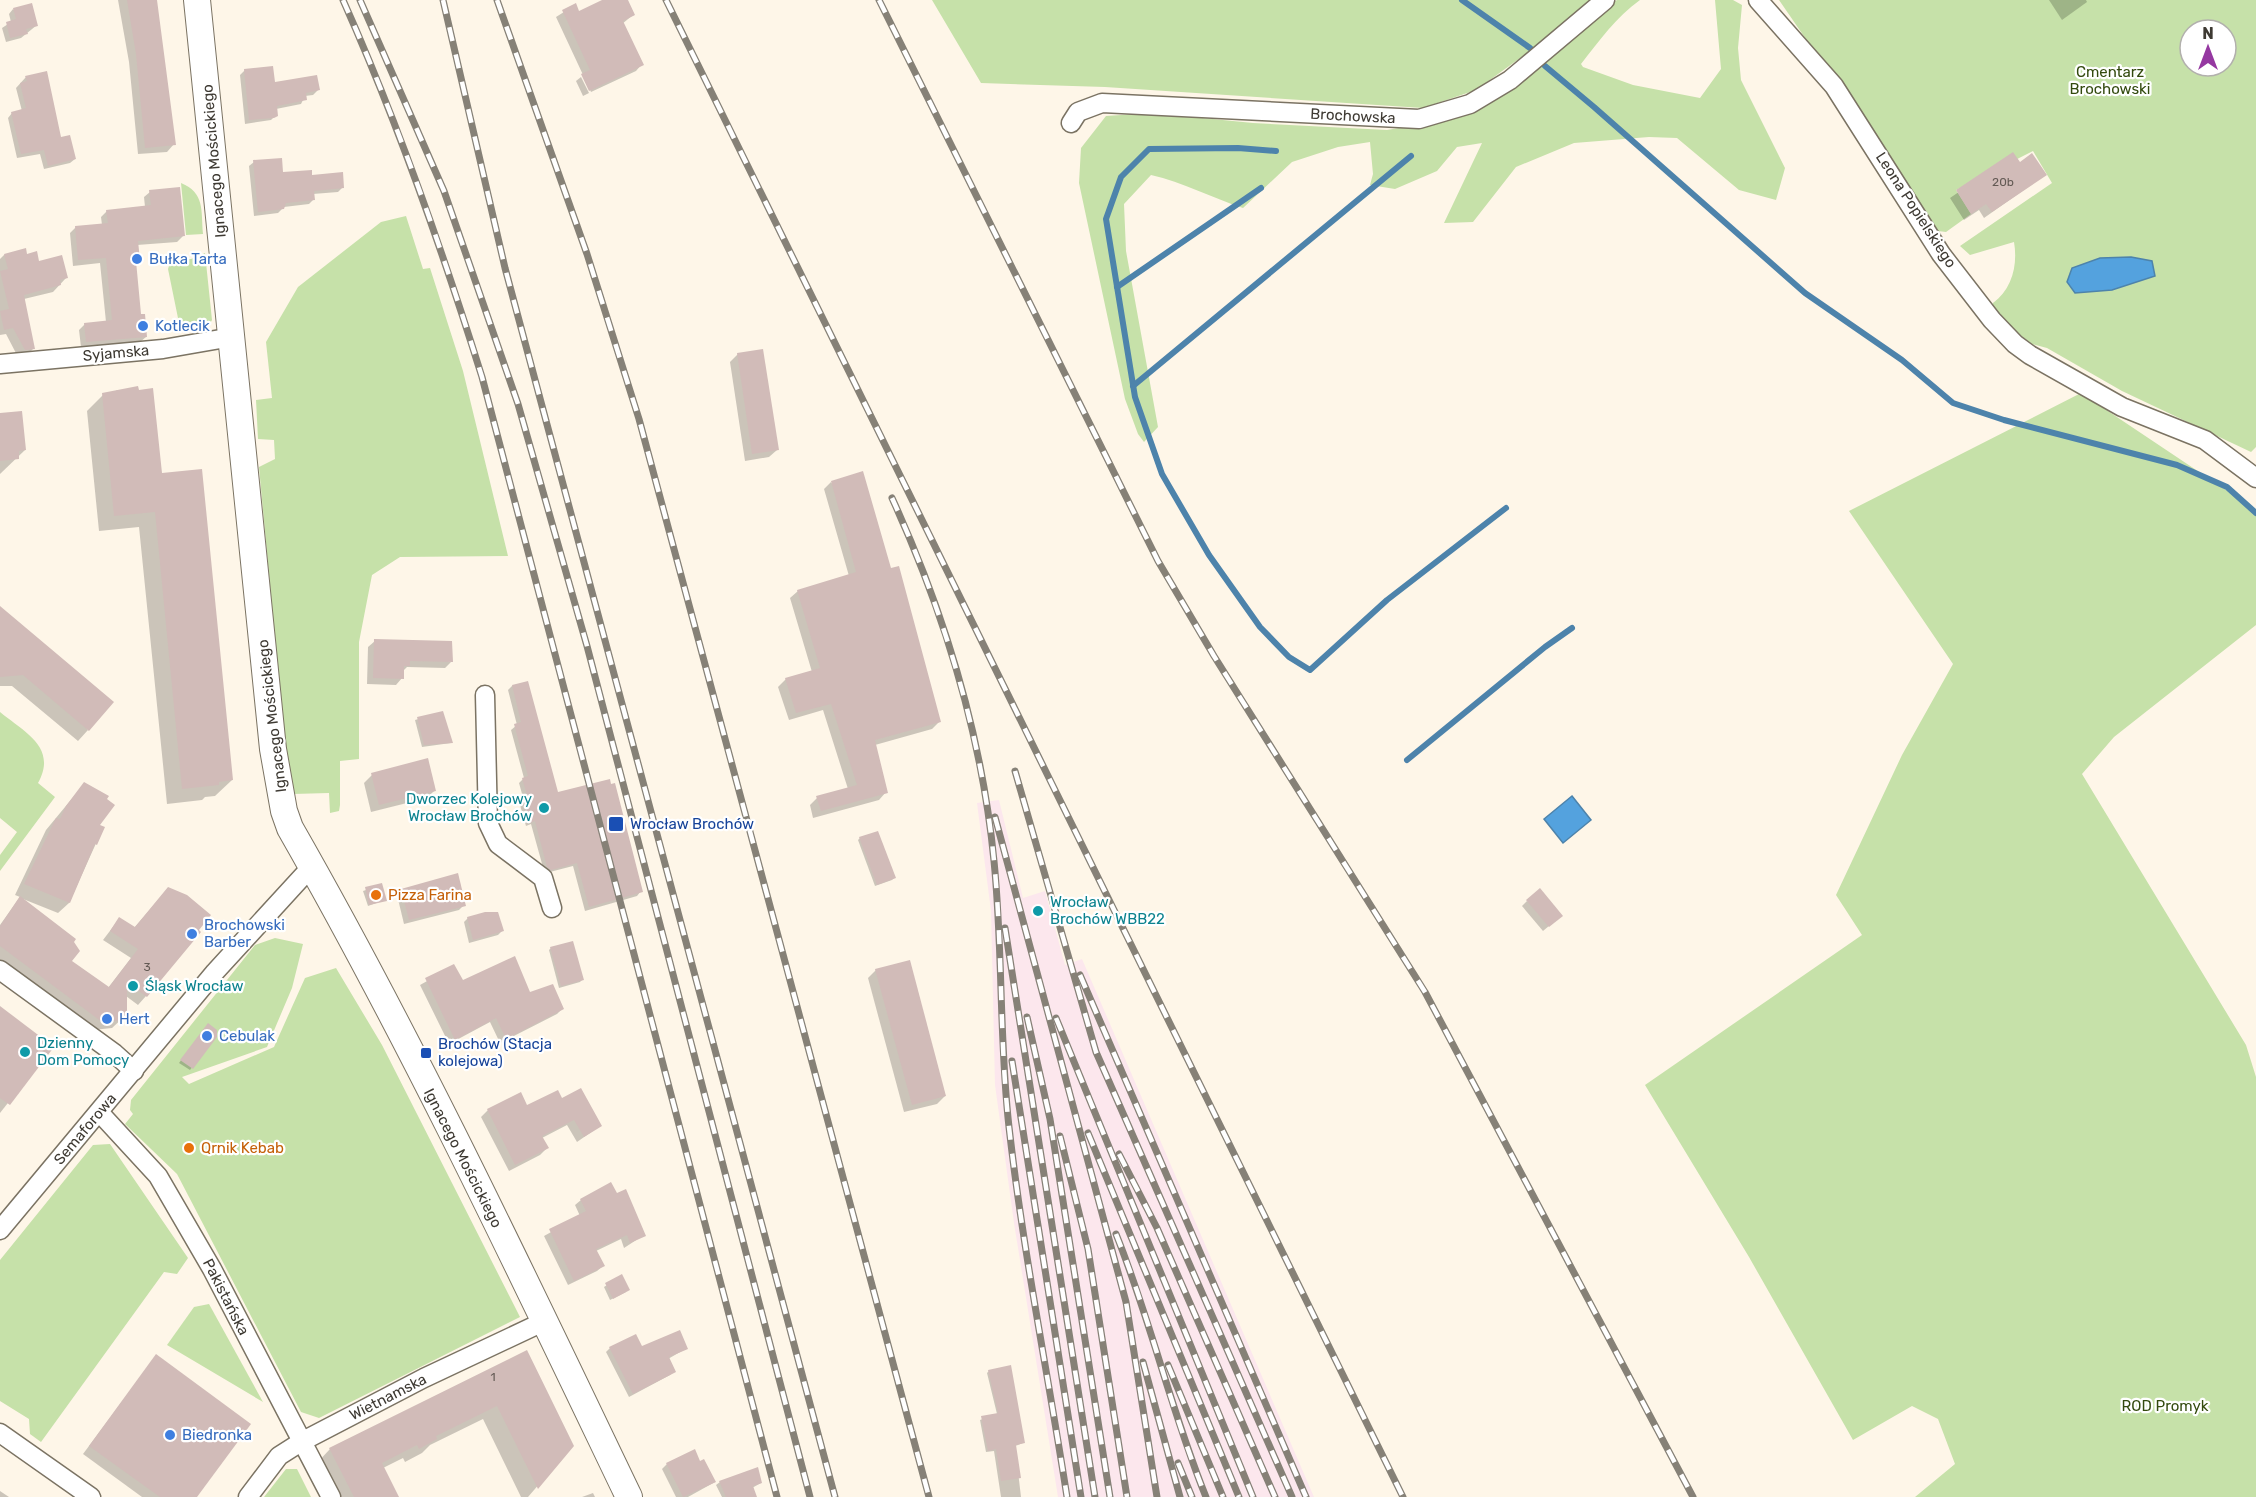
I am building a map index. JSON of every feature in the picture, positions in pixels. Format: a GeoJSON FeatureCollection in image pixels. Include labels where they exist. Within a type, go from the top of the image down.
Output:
{"type":"FeatureCollection","features":[{"type":"Feature","properties":{"kind":"street","name":"Ignacego Mościckiego"},"geometry":{"type":"LineString","coordinates":[[197,0],[273,749],[284,811],[343,920],[545,1321],[630,1497]]}},
{"type":"Feature","properties":{"kind":"street","name":"Brochowska"},"geometry":{"type":"LineString","coordinates":[[1071,123],[1078,112],[1102,103],[1419,118],[1470,104],[1510,80],[1605,0]]}},
{"type":"Feature","properties":{"kind":"street","name":"Leona Popielskiego"},"geometry":{"type":"LineString","coordinates":[[1758,0],[1834,86],[1941,254],[1992,320],[2015,344],[2030,355],[2122,407],[2205,440],[2256,477]]}},
{"type":"Feature","properties":{"kind":"street","name":"Syjamska"},"geometry":{"type":"LineString","coordinates":[[0,364],[163,349],[232,337]]}},
{"type":"Feature","properties":{"kind":"street"},"geometry":{"type":"LineString","coordinates":[[485,695],[488,823],[498,844],[543,878],[552,908]]}},
{"type":"Feature","properties":{"kind":"street","name":"Semaforowa"},"geometry":{"type":"LineString","coordinates":[[0,1230],[215,972],[312,866]]}},
{"type":"Feature","properties":{"kind":"street"},"geometry":{"type":"LineString","coordinates":[[0,970],[114,1053],[134,1071]]}},
{"type":"Feature","properties":{"kind":"street","name":"Pakistańska"},"geometry":{"type":"LineString","coordinates":[[99,1112],[158,1176],[206,1258],[331,1497]]}},
{"type":"Feature","properties":{"kind":"street","name":"Wietnamska"},"geometry":{"type":"LineString","coordinates":[[248,1497],[279,1456],[301,1442],[424,1378],[545,1321]]}},
{"type":"Feature","properties":{"kind":"street"},"geometry":{"type":"LineString","coordinates":[[0,1433],[91,1497]]}},
{"type":"Feature","properties":{"kind":"shaded area"},"geometry":{"type":"Polygon","coordinates":[[[999,800],[1023,898],[1045,891],[1065,965],[1082,959],[1314,1497],[1058,1497],[1014,1223],[995,1085],[991,911],[977,803],[999,800]]]}},
{"type":"Feature","properties":{"kind":"green space"},"geometry":{"type":"Polygon","coordinates":[[[932,0],[1593,0],[1552,35],[1476,90],[1423,108],[1105,87],[981,83],[932,0]]]}},
{"type":"Feature","properties":{"kind":"green space"},"geometry":{"type":"Polygon","coordinates":[[[1617,0],[1640,0],[1608,30],[1581,64],[1583,67],[1633,85],[1700,98],[1721,69],[1715,0],[1733,0],[1742,5],[1738,48],[1741,80],[1785,168],[1776,200],[1739,190],[1677,138],[1649,137],[1574,143],[1516,167],[1473,222],[1444,223],[1482,143],[1457,147],[1437,171],[1395,189],[1370,185],[1373,174],[1370,142],[1338,147],[1292,162],[1243,208],[1151,175],[1124,204],[1126,251],[1158,427],[1144,442],[1138,434],[1125,399],[1079,183],[1081,148],[1106,116],[1152,113],[1253,123],[1387,130],[1439,121],[1617,0]]]}},
{"type":"Feature","properties":{"kind":"green space","name":"Cmentarz Brochowski"},"geometry":{"type":"Polygon","coordinates":[[[1779,0],[2256,0],[2256,447],[2251,452],[2122,391],[2047,348],[2032,344],[2007,325],[1993,308],[1993,303],[2005,291],[2012,276],[2015,259],[2014,242],[1970,255],[1960,246],[2052,183],[2033,151],[1956,190],[1971,214],[1946,232],[1938,231],[1779,0]]]}},
{"type":"Feature","properties":{"kind":"green space"},"geometry":{"type":"Polygon","coordinates":[[[181,183],[189,187],[198,197],[203,234],[186,235],[181,183]]]}},
{"type":"Feature","properties":{"kind":"green space"},"geometry":{"type":"Polygon","coordinates":[[[406,216],[423,269],[430,268],[463,371],[508,556],[400,557],[372,575],[359,642],[359,759],[340,761],[339,811],[330,813],[329,793],[293,794],[289,790],[259,467],[275,459],[274,440],[258,439],[256,400],[272,398],[266,342],[298,287],[381,222],[406,216]]]}},
{"type":"Feature","properties":{"kind":"green space"},"geometry":{"type":"Polygon","coordinates":[[[205,253],[212,320],[209,325],[186,330],[179,323],[168,269],[171,260],[191,259],[205,253]]]}},
{"type":"Feature","properties":{"kind":"green space","name":"ROD Promyk"},"geometry":{"type":"Polygon","coordinates":[[[2081,393],[2256,510],[2256,625],[2114,737],[2082,774],[2246,1045],[2256,1077],[2256,1497],[1915,1497],[1955,1464],[1938,1419],[1912,1406],[1853,1440],[1749,1257],[1645,1085],[1862,935],[1836,895],[1902,755],[1953,664],[1849,511],[2081,393]]]}},
{"type":"Feature","properties":{"kind":"green space"},"geometry":{"type":"Polygon","coordinates":[[[0,712],[36,742],[44,760],[38,783],[55,797],[0,871],[0,855],[17,832],[0,818],[0,712]]]}},
{"type":"Feature","properties":{"kind":"green space"},"geometry":{"type":"Polygon","coordinates":[[[275,938],[303,944],[292,988],[267,1047],[182,1077],[189,1084],[274,1047],[305,978],[336,968],[382,1045],[520,1317],[319,1418],[301,1412],[177,1174],[125,1124],[133,1114],[130,1110],[131,1100],[255,945],[275,938]]]}},
{"type":"Feature","properties":{"kind":"green space"},"geometry":{"type":"Polygon","coordinates":[[[110,1144],[188,1258],[177,1274],[164,1272],[41,1442],[30,1434],[29,1419],[0,1401],[0,1260],[93,1145],[110,1144]]]}},
{"type":"Feature","properties":{"kind":"green space"},"geometry":{"type":"Polygon","coordinates":[[[209,1304],[263,1402],[167,1345],[194,1307],[209,1304]]]}},
{"type":"Feature","properties":{"kind":"green space"},"geometry":{"type":"Polygon","coordinates":[[[286,1469],[297,1469],[311,1497],[264,1497],[286,1469]]]}},
{"type":"Feature","properties":{"kind":"water"},"geometry":{"type":"Polygon","coordinates":[[[2131,257],[2152,261],[2155,276],[2112,290],[2075,293],[2067,282],[2072,268],[2100,258],[2131,257]]]}},
{"type":"Feature","properties":{"kind":"water"},"geometry":{"type":"Polygon","coordinates":[[[1572,796],[1591,820],[1563,843],[1544,819],[1572,796]]]}},
{"type":"Feature","properties":{"kind":"building"},"geometry":{"type":"Polygon","coordinates":[[[127,0],[157,0],[176,145],[145,148],[136,54],[127,0]]]}},
{"type":"Feature","properties":{"kind":"building"},"geometry":{"type":"Polygon","coordinates":[[[602,0],[628,0],[635,15],[623,21],[644,65],[589,91],[581,74],[590,70],[562,10],[576,3],[579,11],[602,0]]]}},
{"type":"Feature","properties":{"kind":"building"},"geometry":{"type":"Polygon","coordinates":[[[32,3],[38,26],[26,29],[28,34],[10,38],[6,22],[16,19],[13,8],[32,3]]]}},
{"type":"Feature","properties":{"kind":"building"},"geometry":{"type":"Polygon","coordinates":[[[273,66],[275,82],[317,75],[320,90],[306,93],[307,100],[277,106],[278,116],[274,118],[249,120],[244,69],[273,66]]]}},
{"type":"Feature","properties":{"kind":"building"},"geometry":{"type":"Polygon","coordinates":[[[47,71],[61,137],[70,135],[76,159],[48,166],[44,150],[21,154],[11,112],[26,108],[20,83],[27,81],[25,76],[47,71]]]}},
{"type":"Feature","properties":{"kind":"building"},"geometry":{"type":"Polygon","coordinates":[[[2013,152],[2020,162],[2032,153],[2047,175],[1992,212],[1986,204],[1971,214],[1956,190],[2013,152]]]}},
{"type":"Feature","properties":{"kind":"building"},"geometry":{"type":"Polygon","coordinates":[[[282,158],[283,172],[312,170],[312,175],[343,172],[344,188],[314,191],[315,200],[286,203],[284,209],[258,212],[253,160],[282,158]]]}},
{"type":"Feature","properties":{"kind":"building"},"geometry":{"type":"Polygon","coordinates":[[[180,187],[185,236],[138,241],[140,260],[136,261],[141,314],[145,314],[147,337],[86,342],[84,323],[112,320],[106,258],[78,260],[75,226],[108,223],[106,210],[151,205],[149,190],[180,187]]]}},
{"type":"Feature","properties":{"kind":"building"},"geometry":{"type":"Polygon","coordinates":[[[26,248],[27,254],[37,251],[39,261],[62,255],[68,278],[60,280],[61,285],[24,295],[35,349],[25,350],[13,328],[4,330],[0,311],[9,309],[0,271],[8,269],[4,254],[26,248]]]}},
{"type":"Feature","properties":{"kind":"building"},"geometry":{"type":"Polygon","coordinates":[[[763,349],[779,450],[752,454],[737,353],[763,349]]]}},
{"type":"Feature","properties":{"kind":"building"},"geometry":{"type":"Polygon","coordinates":[[[138,386],[139,390],[153,388],[162,473],[202,469],[233,780],[219,782],[219,785],[182,789],[155,512],[114,516],[102,393],[138,386]]]}},
{"type":"Feature","properties":{"kind":"building"},"geometry":{"type":"Polygon","coordinates":[[[22,411],[26,450],[19,451],[19,459],[0,461],[0,413],[22,411]]]}},
{"type":"Feature","properties":{"kind":"building"},"geometry":{"type":"Polygon","coordinates":[[[863,471],[891,568],[899,566],[941,722],[875,740],[888,793],[821,811],[816,796],[857,785],[831,704],[796,713],[785,678],[820,668],[797,590],[856,572],[831,481],[863,471]]]}},
{"type":"Feature","properties":{"kind":"building"},"geometry":{"type":"Polygon","coordinates":[[[0,606],[114,702],[89,731],[23,675],[0,677],[0,606]]]}},
{"type":"Feature","properties":{"kind":"building"},"geometry":{"type":"Polygon","coordinates":[[[374,639],[452,641],[453,662],[410,661],[410,666],[404,666],[404,679],[373,678],[374,639]]]}},
{"type":"Feature","properties":{"kind":"building"},"geometry":{"type":"Polygon","coordinates":[[[528,681],[558,792],[610,779],[611,784],[615,783],[643,892],[589,907],[577,863],[551,870],[547,867],[535,821],[530,823],[523,799],[528,798],[522,778],[528,776],[514,724],[521,722],[512,685],[528,681]]]}},
{"type":"Feature","properties":{"kind":"building"},"geometry":{"type":"Polygon","coordinates":[[[443,711],[453,743],[424,745],[417,717],[443,711]]]}},
{"type":"Feature","properties":{"kind":"building"},"geometry":{"type":"Polygon","coordinates":[[[428,758],[436,791],[379,805],[371,773],[428,758]]]}},
{"type":"Feature","properties":{"kind":"building"},"geometry":{"type":"Polygon","coordinates":[[[84,782],[109,796],[107,799],[115,805],[100,825],[105,827],[97,845],[95,844],[70,903],[24,884],[56,818],[60,819],[66,806],[84,782]]]}},
{"type":"Feature","properties":{"kind":"building"},"geometry":{"type":"Polygon","coordinates":[[[878,831],[896,878],[877,885],[859,837],[878,831]]]}},
{"type":"Feature","properties":{"kind":"building"},"geometry":{"type":"Polygon","coordinates":[[[458,873],[466,906],[409,920],[401,889],[458,873]]]}},
{"type":"Feature","properties":{"kind":"building"},"geometry":{"type":"Polygon","coordinates":[[[382,883],[387,901],[369,905],[365,887],[382,883]]]}},
{"type":"Feature","properties":{"kind":"building"},"geometry":{"type":"Polygon","coordinates":[[[168,887],[187,895],[211,915],[199,930],[201,932],[147,997],[127,982],[127,1016],[122,1020],[102,1022],[0,946],[0,926],[20,896],[76,939],[74,942],[80,951],[72,961],[109,987],[138,949],[110,931],[119,917],[135,927],[168,887]]]}},
{"type":"Feature","properties":{"kind":"building"},"geometry":{"type":"Polygon","coordinates":[[[1540,888],[1563,916],[1549,927],[1526,900],[1540,888]]]}},
{"type":"Feature","properties":{"kind":"building"},"geometry":{"type":"Polygon","coordinates":[[[485,912],[498,912],[504,931],[473,940],[467,917],[485,912]]]}},
{"type":"Feature","properties":{"kind":"building"},"geometry":{"type":"Polygon","coordinates":[[[573,941],[584,980],[561,986],[550,947],[573,941]]]}},
{"type":"Feature","properties":{"kind":"building"},"geometry":{"type":"Polygon","coordinates":[[[515,956],[530,992],[553,984],[564,1009],[506,1039],[496,1018],[455,1040],[425,978],[454,964],[463,980],[515,956]]]}},
{"type":"Feature","properties":{"kind":"building"},"geometry":{"type":"Polygon","coordinates":[[[910,960],[946,1096],[912,1105],[875,969],[910,960]]]}},
{"type":"Feature","properties":{"kind":"building","name":"Dzienny Dom Pomocy"},"geometry":{"type":"Polygon","coordinates":[[[0,1006],[54,1047],[10,1105],[0,1098],[0,1006]]]}},
{"type":"Feature","properties":{"kind":"building"},"geometry":{"type":"Polygon","coordinates":[[[208,1023],[217,1030],[217,1037],[193,1069],[180,1060],[208,1023]]]}},
{"type":"Feature","properties":{"kind":"building"},"geometry":{"type":"Polygon","coordinates":[[[581,1088],[602,1126],[584,1137],[574,1120],[542,1136],[549,1148],[515,1165],[487,1109],[521,1092],[527,1105],[558,1090],[562,1098],[581,1088]]]}},
{"type":"Feature","properties":{"kind":"building"},"geometry":{"type":"Polygon","coordinates":[[[611,1182],[617,1193],[626,1189],[646,1236],[630,1243],[627,1235],[596,1249],[605,1266],[574,1281],[549,1229],[586,1211],[580,1199],[611,1182]]]}},
{"type":"Feature","properties":{"kind":"building"},"geometry":{"type":"Polygon","coordinates":[[[622,1274],[630,1290],[613,1299],[605,1283],[622,1274]]]}},
{"type":"Feature","properties":{"kind":"building"},"geometry":{"type":"Polygon","coordinates":[[[680,1330],[688,1349],[669,1357],[676,1372],[633,1394],[609,1347],[636,1334],[642,1346],[680,1330]]]}},
{"type":"Feature","properties":{"kind":"building"},"geometry":{"type":"Polygon","coordinates":[[[527,1350],[574,1446],[538,1489],[497,1406],[436,1436],[437,1439],[419,1449],[417,1445],[382,1463],[399,1497],[354,1497],[329,1448],[527,1350]]]}},
{"type":"Feature","properties":{"kind":"building","name":"Biedronka"},"geometry":{"type":"Polygon","coordinates":[[[156,1354],[251,1424],[197,1497],[160,1497],[89,1446],[156,1354]]]}},
{"type":"Feature","properties":{"kind":"building"},"geometry":{"type":"Polygon","coordinates":[[[1011,1365],[1025,1443],[1016,1445],[1021,1478],[1001,1481],[996,1449],[988,1451],[981,1416],[998,1413],[988,1370],[1011,1365]]]}},
{"type":"Feature","properties":{"kind":"building"},"geometry":{"type":"Polygon","coordinates":[[[695,1449],[700,1461],[704,1459],[716,1482],[683,1497],[666,1463],[695,1449]]]}},
{"type":"Feature","properties":{"kind":"building"},"geometry":{"type":"Polygon","coordinates":[[[758,1467],[762,1483],[753,1486],[757,1497],[726,1497],[719,1481],[758,1467]]]}},
{"type":"Feature","properties":{"kind":"waterway"},"geometry":{"type":"LineString","coordinates":[[1462,0],[1530,48]]}},
{"type":"Feature","properties":{"kind":"waterway"},"geometry":{"type":"LineString","coordinates":[[1545,66],[1805,293],[1902,360],[1953,403],[2004,420],[2177,465],[2227,487],[2256,513]]}},
{"type":"Feature","properties":{"kind":"waterway"},"geometry":{"type":"LineString","coordinates":[[1276,151],[1238,148],[1149,149],[1121,177],[1106,219],[1135,397],[1162,474],[1209,555],[1260,627],[1289,657],[1310,670],[1387,600],[1506,508]]}},
{"type":"Feature","properties":{"kind":"waterway"},"geometry":{"type":"LineString","coordinates":[[1133,386],[1411,156]]}},
{"type":"Feature","properties":{"kind":"waterway"},"geometry":{"type":"LineString","coordinates":[[1117,287],[1261,188]]}},
{"type":"Feature","properties":{"kind":"waterway"},"geometry":{"type":"LineString","coordinates":[[1407,760],[1545,647],[1572,628]]}},
{"type":"Feature","properties":{"kind":"railway"},"geometry":{"type":"LineString","coordinates":[[343,0],[418,187],[482,377],[777,1497]]}},
{"type":"Feature","properties":{"kind":"railway"},"geometry":{"type":"LineString","coordinates":[[360,0],[444,191],[518,404],[587,646],[810,1497]]}},
{"type":"Feature","properties":{"kind":"railway"},"geometry":{"type":"LineString","coordinates":[[443,0],[505,268],[835,1497]]}},
{"type":"Feature","properties":{"kind":"railway"},"geometry":{"type":"LineString","coordinates":[[497,0],[587,254],[639,419],[929,1497]]}},
{"type":"Feature","properties":{"kind":"railway"},"geometry":{"type":"LineString","coordinates":[[666,0],[1403,1497]]}},
{"type":"Feature","properties":{"kind":"railway"},"geometry":{"type":"LineString","coordinates":[[879,0],[1158,561],[1214,656],[1425,992],[1693,1497]]}},
{"type":"Feature","properties":{"kind":"railway"},"geometry":{"type":"LineString","coordinates":[[892,498],[911,541],[944,630],[958,676],[980,768],[997,894],[1009,1127],[1028,1266],[1067,1497]]}},
{"type":"Feature","properties":{"kind":"railway"},"geometry":{"type":"LineString","coordinates":[[1015,771],[1096,1052],[1292,1497]]}},
{"type":"Feature","properties":{"kind":"railway"},"geometry":{"type":"LineString","coordinates":[[995,817],[1126,1302],[1157,1497]]}},
{"type":"Feature","properties":{"kind":"railway"},"geometry":{"type":"LineString","coordinates":[[1005,928],[1095,1497]]}},
{"type":"Feature","properties":{"kind":"railway"},"geometry":{"type":"LineString","coordinates":[[1080,975],[1306,1497]]}},
{"type":"Feature","properties":{"kind":"railway"},"geometry":{"type":"LineString","coordinates":[[1027,1017],[1050,1119],[1110,1497]]}},
{"type":"Feature","properties":{"kind":"railway"},"geometry":{"type":"LineString","coordinates":[[1056,1018],[1253,1497]]}},
{"type":"Feature","properties":{"kind":"railway"},"geometry":{"type":"LineString","coordinates":[[1012,1061],[1081,1497]]}},
{"type":"Feature","properties":{"kind":"railway"},"geometry":{"type":"LineString","coordinates":[[1088,1133],[1239,1497]]}},
{"type":"Feature","properties":{"kind":"railway"},"geometry":{"type":"LineString","coordinates":[[1060,1136],[1088,1249],[1127,1497]]}},
{"type":"Feature","properties":{"kind":"railway"},"geometry":{"type":"LineString","coordinates":[[1119,1154],[1157,1228],[1275,1497]]}},
{"type":"Feature","properties":{"kind":"railway"},"geometry":{"type":"LineString","coordinates":[[1116,1234],[1206,1497]]}},
{"type":"Feature","properties":{"kind":"railway"},"geometry":{"type":"LineString","coordinates":[[1143,1362],[1180,1497]]}},
{"type":"Feature","properties":{"kind":"railway"},"geometry":{"type":"LineString","coordinates":[[1168,1365],[1223,1497]]}},
{"type":"Feature","properties":{"kind":"railway"},"geometry":{"type":"LineString","coordinates":[[1178,1463],[1192,1497]]}},
{"type":"Feature","properties":{"kind":"place","name":"Bułka Tarta"},"geometry":{"type":"Point","coordinates":[137,259]}},
{"type":"Feature","properties":{"kind":"place","name":"Kotlecik"},"geometry":{"type":"Point","coordinates":[143,326]}},
{"type":"Feature","properties":{"kind":"place","name":"Dworzec Kolejowy Wrocław Brochów"},"geometry":{"type":"Point","coordinates":[544,808]}},
{"type":"Feature","properties":{"kind":"place","name":"Wrocław Brochów"},"geometry":{"type":"Point","coordinates":[616,824]}},
{"type":"Feature","properties":{"kind":"place","name":"Pizza Farina"},"geometry":{"type":"Point","coordinates":[376,895]}},
{"type":"Feature","properties":{"kind":"place","name":"Wrocław Brochów WBB22"},"geometry":{"type":"Point","coordinates":[1038,911]}},
{"type":"Feature","properties":{"kind":"place","name":"Brochowski Barber"},"geometry":{"type":"Point","coordinates":[192,934]}},
{"type":"Feature","properties":{"kind":"place","name":"Śląsk Wrocław"},"geometry":{"type":"Point","coordinates":[133,986]}},
{"type":"Feature","properties":{"kind":"place","name":"Hert"},"geometry":{"type":"Point","coordinates":[107,1019]}},
{"type":"Feature","properties":{"kind":"place","name":"Cebulak"},"geometry":{"type":"Point","coordinates":[207,1036]}},
{"type":"Feature","properties":{"kind":"place","name":"Dzienny Dom Pomocy"},"geometry":{"type":"Point","coordinates":[25,1052]}},
{"type":"Feature","properties":{"kind":"place","name":"Brochów (Stacja kolejowa)"},"geometry":{"type":"Point","coordinates":[426,1053]}},
{"type":"Feature","properties":{"kind":"place","name":"Qrnik Kebab"},"geometry":{"type":"Point","coordinates":[189,1148]}},
{"type":"Feature","properties":{"kind":"place","name":"Biedronka"},"geometry":{"type":"Point","coordinates":[170,1435]}}]}
